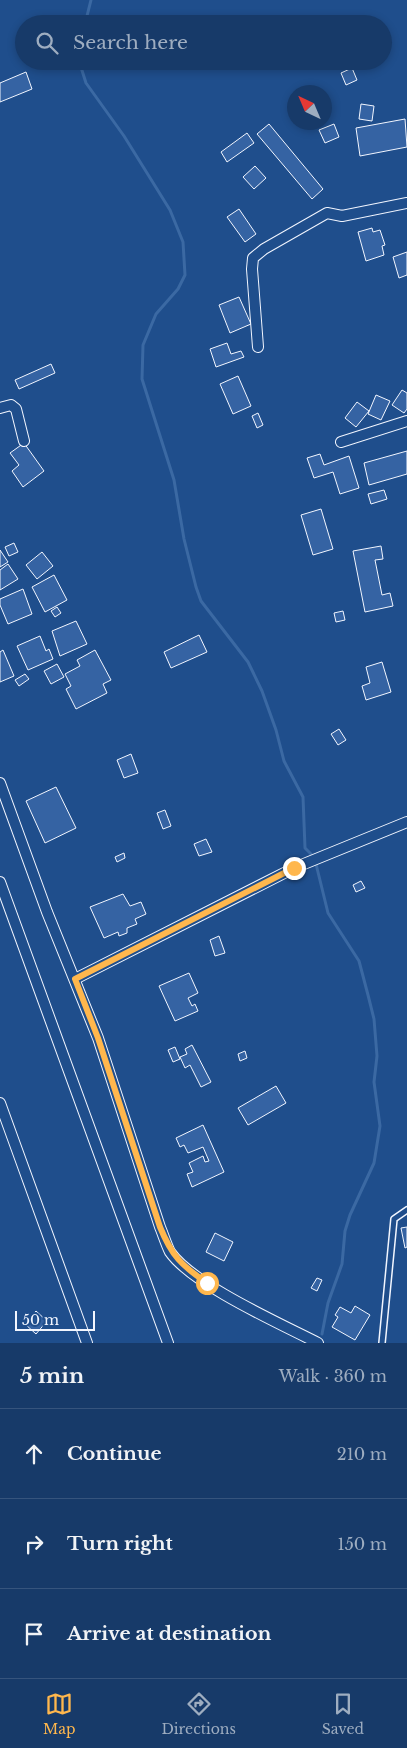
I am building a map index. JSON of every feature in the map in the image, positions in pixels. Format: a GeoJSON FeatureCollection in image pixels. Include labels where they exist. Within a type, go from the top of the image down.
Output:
{"type":"FeatureCollection","features":[{"type":"Feature","properties":{"kind":"street"},"geometry":{"type":"LineString","coordinates":[[258,347],[252,269],[253,258],[264,249],[327,214],[342,216],[407,202]]}},
{"type":"Feature","properties":{"kind":"street"},"geometry":{"type":"LineString","coordinates":[[0,408],[11,406],[16,409],[24,441]]}},
{"type":"Feature","properties":{"kind":"street"},"geometry":{"type":"LineString","coordinates":[[341,442],[407,421]]}},
{"type":"Feature","properties":{"kind":"street"},"geometry":{"type":"LineString","coordinates":[[0,783],[98,1038],[160,1227],[170,1251],[187,1269],[207,1283],[318,1343]]}},
{"type":"Feature","properties":{"kind":"street"},"geometry":{"type":"LineString","coordinates":[[75,979],[294,868],[407,822]]}},
{"type":"Feature","properties":{"kind":"street"},"geometry":{"type":"LineString","coordinates":[[0,882],[168,1343]]}},
{"type":"Feature","properties":{"kind":"street"},"geometry":{"type":"LineString","coordinates":[[0,1103],[87,1343]]}},
{"type":"Feature","properties":{"kind":"lane"},"geometry":{"type":"LineString","coordinates":[[382,1343],[394,1220],[407,1210]]}},
{"type":"Feature","properties":{"kind":"building"},"geometry":{"type":"Polygon","coordinates":[[[353,70],[357,80],[346,85],[341,73],[353,70]]]}},
{"type":"Feature","properties":{"kind":"building"},"geometry":{"type":"Polygon","coordinates":[[[26,72],[32,89],[0,102],[0,83],[26,72]]]}},
{"type":"Feature","properties":{"kind":"building"},"geometry":{"type":"Polygon","coordinates":[[[361,104],[374,106],[372,121],[359,119],[361,104]]]}},
{"type":"Feature","properties":{"kind":"building"},"geometry":{"type":"Polygon","coordinates":[[[405,119],[407,147],[360,156],[356,128],[405,119]]]}},
{"type":"Feature","properties":{"kind":"building"},"geometry":{"type":"Polygon","coordinates":[[[269,124],[323,189],[312,199],[257,134],[269,124]]]}},
{"type":"Feature","properties":{"kind":"building"},"geometry":{"type":"Polygon","coordinates":[[[334,124],[339,137],[325,143],[319,130],[332,130],[332,125],[334,124]]]}},
{"type":"Feature","properties":{"kind":"building"},"geometry":{"type":"Polygon","coordinates":[[[247,133],[254,143],[227,162],[221,152],[247,133]]]}},
{"type":"Feature","properties":{"kind":"building"},"geometry":{"type":"Polygon","coordinates":[[[255,166],[266,178],[254,189],[243,177],[255,166]]]}},
{"type":"Feature","properties":{"kind":"building"},"geometry":{"type":"Polygon","coordinates":[[[239,209],[256,234],[245,242],[227,217],[239,209]]]}},
{"type":"Feature","properties":{"kind":"building"},"geometry":{"type":"Polygon","coordinates":[[[372,228],[373,232],[380,230],[385,245],[382,246],[384,255],[366,261],[358,232],[372,228]]]}},
{"type":"Feature","properties":{"kind":"building"},"geometry":{"type":"Polygon","coordinates":[[[407,252],[407,275],[399,278],[393,257],[407,252]]]}},
{"type":"Feature","properties":{"kind":"building"},"geometry":{"type":"Polygon","coordinates":[[[239,297],[251,324],[230,333],[219,305],[239,297]]]}},
{"type":"Feature","properties":{"kind":"building"},"geometry":{"type":"Polygon","coordinates":[[[227,343],[231,354],[241,351],[244,357],[216,367],[210,349],[227,343]]]}},
{"type":"Feature","properties":{"kind":"building"},"geometry":{"type":"Polygon","coordinates":[[[51,364],[55,373],[19,389],[15,380],[51,364]]]}},
{"type":"Feature","properties":{"kind":"building"},"geometry":{"type":"Polygon","coordinates":[[[238,376],[251,406],[233,414],[220,384],[238,376]]]}},
{"type":"Feature","properties":{"kind":"building"},"geometry":{"type":"Polygon","coordinates":[[[402,390],[407,393],[407,409],[404,413],[392,405],[402,390]]]}},
{"type":"Feature","properties":{"kind":"building"},"geometry":{"type":"Polygon","coordinates":[[[376,395],[390,401],[381,420],[368,414],[376,395]]]}},
{"type":"Feature","properties":{"kind":"building"},"geometry":{"type":"Polygon","coordinates":[[[357,402],[369,411],[356,427],[345,418],[357,402]]]}},
{"type":"Feature","properties":{"kind":"building"},"geometry":{"type":"Polygon","coordinates":[[[258,413],[263,425],[257,428],[252,416],[258,413]]]}},
{"type":"Feature","properties":{"kind":"building"},"geometry":{"type":"Polygon","coordinates":[[[24,443],[44,471],[23,487],[12,471],[19,465],[10,453],[24,443]]]}},
{"type":"Feature","properties":{"kind":"building"},"geometry":{"type":"Polygon","coordinates":[[[407,451],[407,474],[369,485],[364,463],[407,451]]]}},
{"type":"Feature","properties":{"kind":"building"},"geometry":{"type":"Polygon","coordinates":[[[320,454],[324,465],[349,456],[359,488],[340,494],[333,472],[314,478],[307,458],[320,454]]]}},
{"type":"Feature","properties":{"kind":"building"},"geometry":{"type":"Polygon","coordinates":[[[384,490],[387,499],[371,504],[368,494],[384,490]]]}},
{"type":"Feature","properties":{"kind":"building"},"geometry":{"type":"Polygon","coordinates":[[[321,509],[333,549],[313,555],[301,515],[321,509]]]}},
{"type":"Feature","properties":{"kind":"building"},"geometry":{"type":"Polygon","coordinates":[[[14,543],[18,552],[9,556],[5,547],[14,543]]]}},
{"type":"Feature","properties":{"kind":"building"},"geometry":{"type":"Polygon","coordinates":[[[381,546],[383,559],[375,560],[382,595],[390,593],[393,606],[365,612],[353,551],[381,546]]]}},
{"type":"Feature","properties":{"kind":"building"},"geometry":{"type":"Polygon","coordinates":[[[0,550],[8,562],[0,567],[0,550]]]}},
{"type":"Feature","properties":{"kind":"building"},"geometry":{"type":"Polygon","coordinates":[[[42,552],[53,566],[37,579],[26,565],[42,552]]]}},
{"type":"Feature","properties":{"kind":"building"},"geometry":{"type":"Polygon","coordinates":[[[8,564],[18,579],[0,590],[0,570],[8,564]]]}},
{"type":"Feature","properties":{"kind":"building"},"geometry":{"type":"Polygon","coordinates":[[[54,575],[67,600],[45,612],[32,587],[54,575]]]}},
{"type":"Feature","properties":{"kind":"building"},"geometry":{"type":"Polygon","coordinates":[[[23,589],[32,614],[8,624],[0,605],[0,599],[23,589]]]}},
{"type":"Feature","properties":{"kind":"building"},"geometry":{"type":"Polygon","coordinates":[[[57,607],[61,613],[55,617],[51,611],[57,607]]]}},
{"type":"Feature","properties":{"kind":"building"},"geometry":{"type":"Polygon","coordinates":[[[343,611],[345,620],[336,622],[334,613],[343,611]]]}},
{"type":"Feature","properties":{"kind":"building"},"geometry":{"type":"Polygon","coordinates":[[[76,621],[87,644],[60,656],[52,631],[76,621]]]}},
{"type":"Feature","properties":{"kind":"building"},"geometry":{"type":"Polygon","coordinates":[[[199,635],[207,652],[171,668],[164,652],[199,635]]]}},
{"type":"Feature","properties":{"kind":"building"},"geometry":{"type":"Polygon","coordinates":[[[40,636],[46,651],[49,649],[53,659],[28,670],[17,646],[40,636]]]}},
{"type":"Feature","properties":{"kind":"building"},"geometry":{"type":"Polygon","coordinates":[[[3,650],[14,676],[0,682],[0,652],[3,650]]]}},
{"type":"Feature","properties":{"kind":"building"},"geometry":{"type":"Polygon","coordinates":[[[95,650],[111,680],[103,684],[107,693],[76,709],[66,689],[71,686],[65,674],[80,666],[77,660],[95,650]]]}},
{"type":"Feature","properties":{"kind":"building"},"geometry":{"type":"Polygon","coordinates":[[[382,662],[391,692],[366,700],[362,686],[370,683],[366,667],[382,662]]]}},
{"type":"Feature","properties":{"kind":"building"},"geometry":{"type":"Polygon","coordinates":[[[57,664],[64,677],[51,684],[44,671],[57,664]]]}},
{"type":"Feature","properties":{"kind":"building"},"geometry":{"type":"Polygon","coordinates":[[[25,674],[29,679],[19,686],[15,680],[25,674]]]}},
{"type":"Feature","properties":{"kind":"building"},"geometry":{"type":"Polygon","coordinates":[[[339,729],[346,740],[338,745],[331,734],[339,729]]]}},
{"type":"Feature","properties":{"kind":"building"},"geometry":{"type":"Polygon","coordinates":[[[131,754],[138,773],[124,778],[117,760],[131,754]]]}},
{"type":"Feature","properties":{"kind":"building"},"geometry":{"type":"Polygon","coordinates":[[[56,787],[76,828],[45,843],[26,801],[56,787]]]}},
{"type":"Feature","properties":{"kind":"building"},"geometry":{"type":"Polygon","coordinates":[[[165,810],[171,826],[163,829],[157,813],[165,810]]]}},
{"type":"Feature","properties":{"kind":"building"},"geometry":{"type":"Polygon","coordinates":[[[206,839],[212,852],[199,856],[194,844],[206,839]]]}},
{"type":"Feature","properties":{"kind":"building"},"geometry":{"type":"Polygon","coordinates":[[[124,853],[125,858],[117,862],[115,857],[124,853]]]}},
{"type":"Feature","properties":{"kind":"building"},"geometry":{"type":"Polygon","coordinates":[[[361,881],[365,888],[356,892],[353,885],[361,881]]]}},
{"type":"Feature","properties":{"kind":"building"},"geometry":{"type":"Polygon","coordinates":[[[123,894],[130,906],[141,902],[146,914],[135,919],[137,924],[127,928],[127,933],[119,936],[118,932],[104,938],[90,907],[123,894]]]}},
{"type":"Feature","properties":{"kind":"building"},"geometry":{"type":"Polygon","coordinates":[[[219,936],[225,953],[215,956],[210,940],[219,936]]]}},
{"type":"Feature","properties":{"kind":"building"},"geometry":{"type":"Polygon","coordinates":[[[189,973],[198,993],[188,998],[192,1006],[195,1004],[198,1011],[175,1021],[159,986],[189,973]]]}},
{"type":"Feature","properties":{"kind":"building"},"geometry":{"type":"Polygon","coordinates":[[[192,1045],[211,1082],[201,1087],[190,1065],[185,1068],[180,1057],[187,1054],[185,1049],[192,1045]]]}},
{"type":"Feature","properties":{"kind":"building"},"geometry":{"type":"Polygon","coordinates":[[[175,1047],[180,1059],[173,1062],[168,1050],[175,1047]]]}},
{"type":"Feature","properties":{"kind":"building"},"geometry":{"type":"Polygon","coordinates":[[[245,1051],[247,1058],[240,1061],[238,1054],[245,1051]]]}},
{"type":"Feature","properties":{"kind":"building"},"geometry":{"type":"Polygon","coordinates":[[[276,1086],[286,1103],[248,1125],[238,1108],[276,1086]]]}},
{"type":"Feature","properties":{"kind":"building"},"geometry":{"type":"Polygon","coordinates":[[[203,1125],[224,1172],[192,1187],[187,1174],[193,1172],[189,1163],[203,1156],[205,1162],[209,1161],[203,1147],[188,1153],[184,1145],[180,1147],[176,1138],[203,1125]]]}},
{"type":"Feature","properties":{"kind":"building"},"geometry":{"type":"Polygon","coordinates":[[[407,1227],[407,1247],[405,1248],[401,1228],[407,1227]]]}},
{"type":"Feature","properties":{"kind":"building"},"geometry":{"type":"Polygon","coordinates":[[[215,1233],[233,1242],[224,1261],[206,1252],[215,1233]]]}},
{"type":"Feature","properties":{"kind":"building"},"geometry":{"type":"Polygon","coordinates":[[[317,1278],[322,1280],[317,1291],[311,1288],[317,1278]]]}},
{"type":"Feature","properties":{"kind":"building"},"geometry":{"type":"Polygon","coordinates":[[[355,1306],[370,1315],[355,1340],[332,1327],[338,1317],[335,1315],[340,1307],[351,1313],[355,1306]]]}},
{"type":"Feature","properties":{"kind":"building"},"geometry":{"type":"Polygon","coordinates":[[[36,1311],[47,1321],[36,1334],[25,1324],[36,1311]]]}},
{"type":"Feature","properties":{"kind":"waterway"},"geometry":{"type":"LineString","coordinates":[[87,15],[91,0]]}},
{"type":"Feature","properties":{"kind":"waterway"},"geometry":{"type":"LineString","coordinates":[[82,70],[86,83],[124,136],[170,210],[183,242],[185,275],[178,289],[156,314],[143,345],[142,379],[174,480],[184,539],[196,587],[201,601],[248,662],[262,691],[276,730],[284,761],[303,797],[305,848],[311,854]]}},
{"type":"Feature","properties":{"kind":"waterway"},"geometry":{"type":"LineString","coordinates":[[316,864],[328,913],[359,961],[374,1019],[377,1056],[374,1082],[380,1126],[374,1163],[350,1215],[345,1231],[342,1264],[328,1303],[322,1334]]}},
{"type":"Feature","properties":{"kind":"route"},"geometry":{"type":"LineString","coordinates":[[207,1283],[187,1269],[170,1251],[160,1227],[98,1038],[75,979],[294,868]]}}]}
